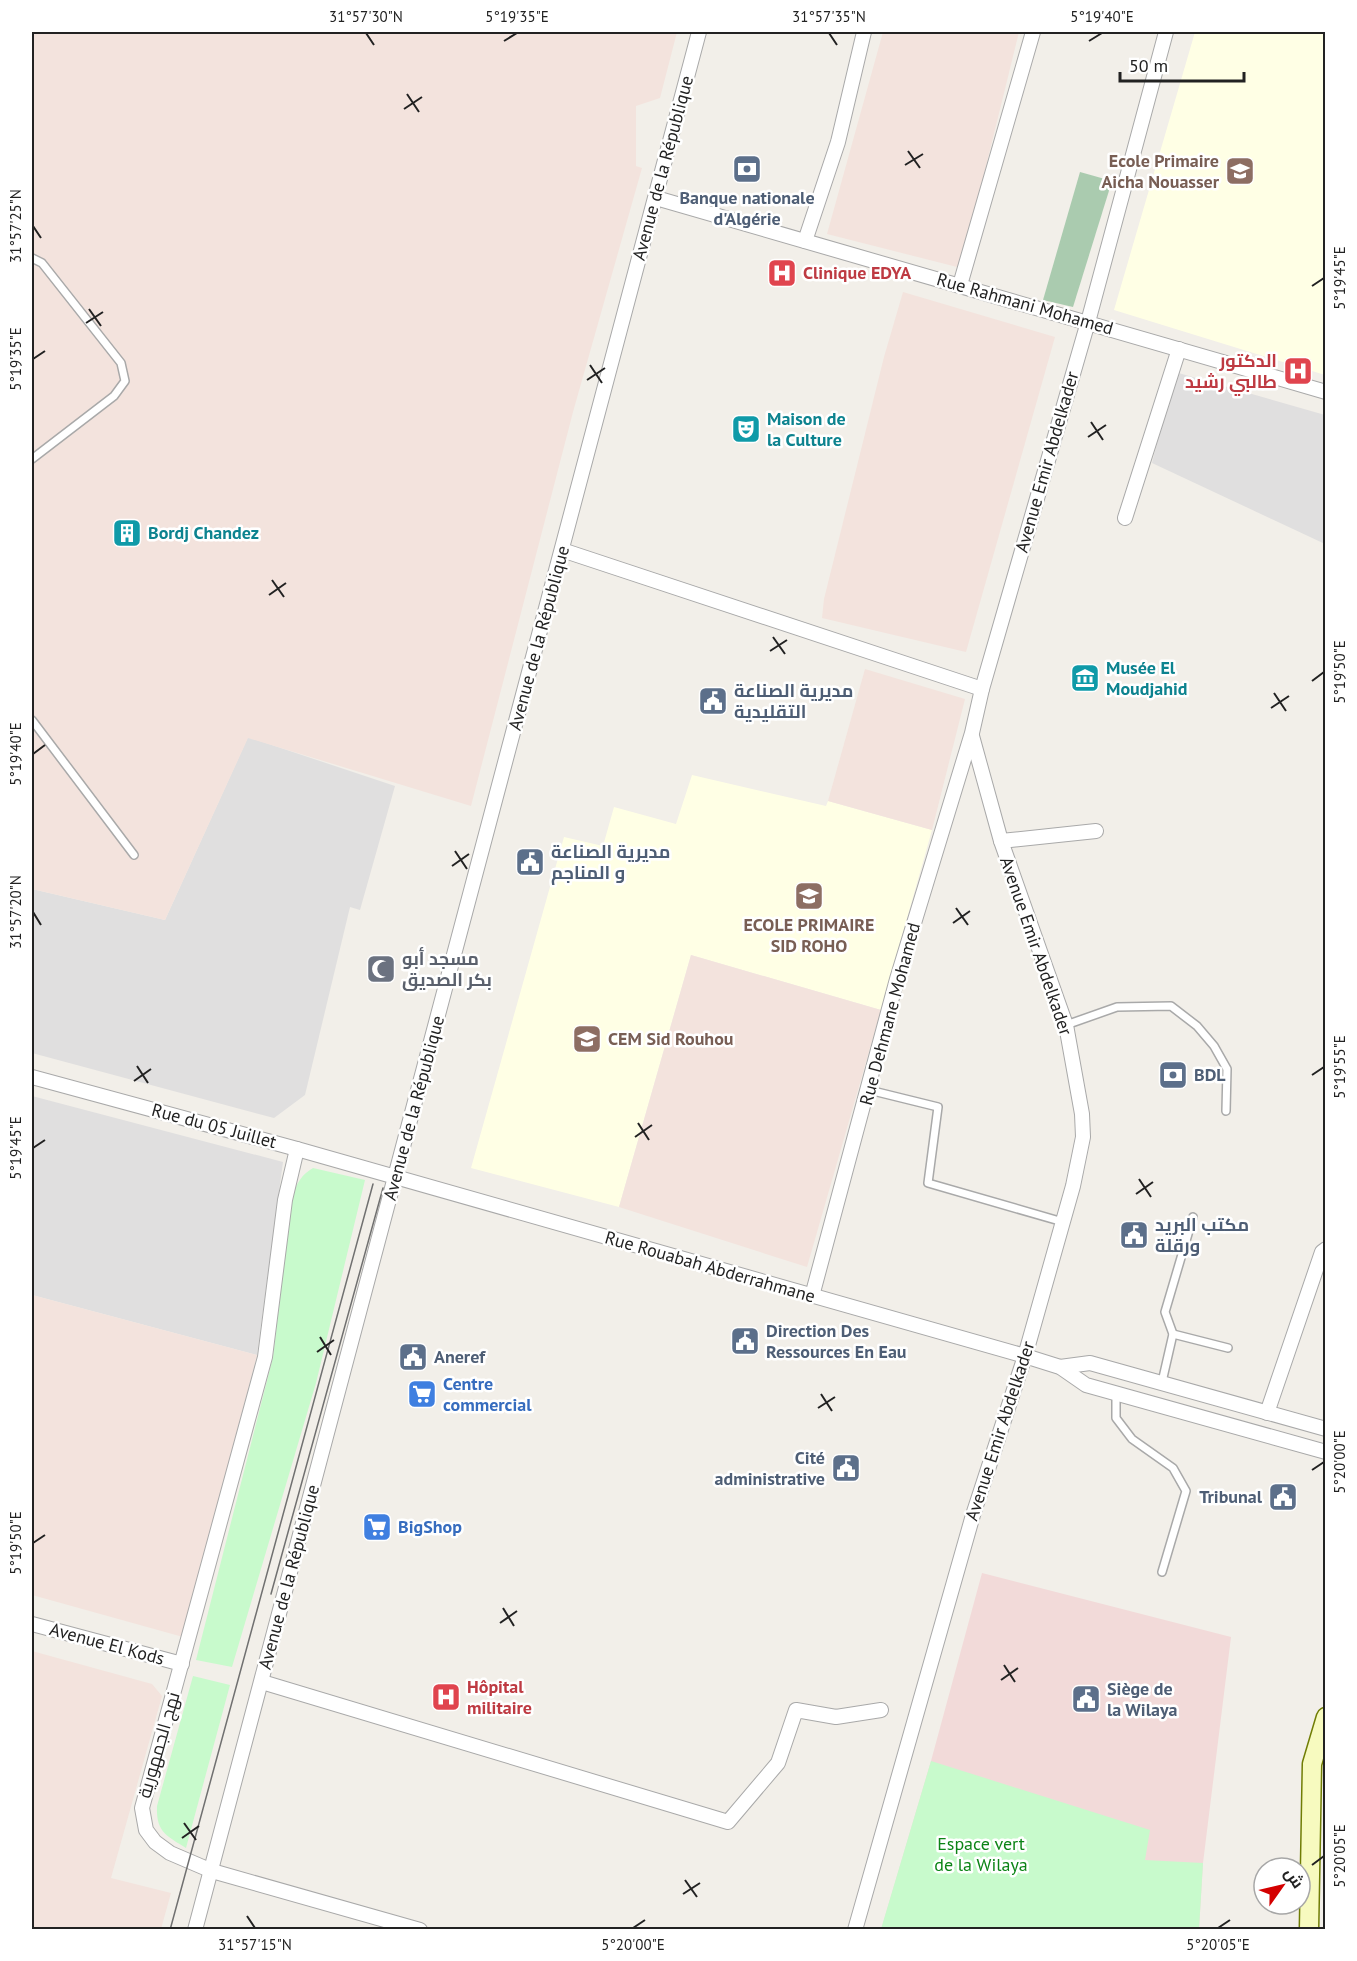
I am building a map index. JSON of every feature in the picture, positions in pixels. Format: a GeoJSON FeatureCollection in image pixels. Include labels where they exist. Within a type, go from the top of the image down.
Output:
{"type":"FeatureCollection","features":[{"type":"Feature","properties":{"kind":"street","name":"Avenue de la République"},"geometry":{"type":"LineString","coordinates":[[212,1871],[699,32]]}},
{"type":"Feature","properties":{"kind":"street"},"geometry":{"type":"LineString","coordinates":[[805,241],[838,142],[864,32]]}},
{"type":"Feature","properties":{"kind":"street"},"geometry":{"type":"LineString","coordinates":[[960,285],[1033,32]]}},
{"type":"Feature","properties":{"kind":"street","name":"Avenue Emir Abdelkader"},"geometry":{"type":"LineString","coordinates":[[855,1929],[973,1515],[1025,1356],[1063,1222],[1083,1137],[1082,1114],[1066,1026],[1001,841],[972,733],[982,689],[1088,322],[1167,32]]}},
{"type":"Feature","properties":{"kind":"street","name":"Rue Rahmani Mohamed"},"geometry":{"type":"LineString","coordinates":[[656,198],[1326,392]]}},
{"type":"Feature","properties":{"kind":"street"},"geometry":{"type":"LineString","coordinates":[[1125,518],[1179,349]]}},
{"type":"Feature","properties":{"kind":"street"},"geometry":{"type":"LineString","coordinates":[[562,550],[982,689]]}},
{"type":"Feature","properties":{"kind":"street","name":"Rue Dehmane Mohamed"},"geometry":{"type":"LineString","coordinates":[[812,1296],[897,979],[972,733]]}},
{"type":"Feature","properties":{"kind":"street"},"geometry":{"type":"LineString","coordinates":[[1001,841],[1096,831]]}},
{"type":"Feature","properties":{"kind":"street","name":"Rue du 05 Juillet"},"geometry":{"type":"LineString","coordinates":[[32,1077],[395,1178]]}},
{"type":"Feature","properties":{"kind":"street"},"geometry":{"type":"LineString","coordinates":[[182,1664],[265,1357],[285,1200],[297,1149]]}},
{"type":"Feature","properties":{"kind":"street","name":"Rue Rouabah Abderrahmane"},"geometry":{"type":"LineString","coordinates":[[395,1178],[1060,1366]]}},
{"type":"Feature","properties":{"kind":"street"},"geometry":{"type":"LineString","coordinates":[[1267,1413],[1322,1252],[1326,1249]]}},
{"type":"Feature","properties":{"kind":"street"},"geometry":{"type":"LineString","coordinates":[[1060,1366],[1090,1364],[1326,1429]]}},
{"type":"Feature","properties":{"kind":"street"},"geometry":{"type":"LineString","coordinates":[[1060,1366],[1086,1385],[1326,1452]]}},
{"type":"Feature","properties":{"kind":"street","name":"Avenue El Kods"},"geometry":{"type":"LineString","coordinates":[[32,1624],[182,1664]]}},
{"type":"Feature","properties":{"kind":"street","name":"نهج الجمهورية"},"geometry":{"type":"LineString","coordinates":[[182,1664],[142,1808],[142,1820],[155,1842],[170,1853],[212,1871]]}},
{"type":"Feature","properties":{"kind":"street"},"geometry":{"type":"LineString","coordinates":[[262,1682],[728,1822],[778,1763],[796,1710],[836,1717],[881,1710]]}},
{"type":"Feature","properties":{"kind":"street"},"geometry":{"type":"LineString","coordinates":[[1309,1929],[1312,1764],[1326,1717]]}},
{"type":"Feature","properties":{"kind":"street"},"geometry":{"type":"LineString","coordinates":[[195,1929],[212,1871],[420,1929]]}},
{"type":"Feature","properties":{"kind":"lane"},"geometry":{"type":"LineString","coordinates":[[32,258],[42,263],[121,363],[125,371],[125,381],[114,396],[32,459]]}},
{"type":"Feature","properties":{"kind":"lane"},"geometry":{"type":"LineString","coordinates":[[32,720],[134,855]]}},
{"type":"Feature","properties":{"kind":"lane"},"geometry":{"type":"LineString","coordinates":[[1066,1026],[1117,1007],[1171,1006],[1197,1026],[1214,1046],[1227,1069],[1226,1111]]}},
{"type":"Feature","properties":{"kind":"lane"},"geometry":{"type":"LineString","coordinates":[[869,1090],[938,1107],[928,1183],[1063,1222]]}},
{"type":"Feature","properties":{"kind":"lane"},"geometry":{"type":"LineString","coordinates":[[1162,1382],[1173,1334],[1165,1312],[1193,1217]]}},
{"type":"Feature","properties":{"kind":"lane"},"geometry":{"type":"LineString","coordinates":[[1173,1334],[1228,1348]]}},
{"type":"Feature","properties":{"kind":"lane"},"geometry":{"type":"LineString","coordinates":[[1116,1394],[1116,1419],[1132,1439],[1173,1468],[1186,1491],[1162,1572]]}},
{"type":"Feature","properties":{"kind":"shaded area"},"geometry":{"type":"Polygon","coordinates":[[[32,32],[677,32],[660,98],[636,106],[636,166],[642,168],[573,412],[471,806],[248,738],[165,920],[32,889],[32,32]]]}},
{"type":"Feature","properties":{"kind":"shaded area"},"geometry":{"type":"Polygon","coordinates":[[[883,32],[1019,32],[961,268],[827,234],[883,32]]]}},
{"type":"Feature","properties":{"kind":"shaded area","name":"Ecole Primaire Aicha Nouasser"},"geometry":{"type":"Polygon","coordinates":[[[1195,32],[1325,32],[1325,375],[1114,310],[1195,32]]]}},
{"type":"Feature","properties":{"kind":"shaded area"},"geometry":{"type":"Polygon","coordinates":[[[1080,172],[1112,181],[1073,307],[1043,300],[1080,172]]]}},
{"type":"Feature","properties":{"kind":"shaded area"},"geometry":{"type":"Polygon","coordinates":[[[903,292],[1055,337],[966,652],[822,618],[824,599],[884,357],[903,292]]]}},
{"type":"Feature","properties":{"kind":"shaded area"},"geometry":{"type":"Polygon","coordinates":[[[1175,372],[1325,415],[1325,544],[1152,463],[1175,372]]]}},
{"type":"Feature","properties":{"kind":"shaded area"},"geometry":{"type":"Polygon","coordinates":[[[865,669],[965,699],[932,830],[828,801],[865,669]]]}},
{"type":"Feature","properties":{"kind":"shaded area"},"geometry":{"type":"Polygon","coordinates":[[[248,737],[395,786],[360,910],[350,907],[305,1095],[274,1118],[32,1053],[32,889],[165,920],[248,737]]]}},
{"type":"Feature","properties":{"kind":"shaded area"},"geometry":{"type":"Polygon","coordinates":[[[692,775],[826,806],[828,801],[932,830],[881,1010],[691,955],[619,1207],[471,1168],[564,837],[603,846],[614,807],[676,824],[692,775]]]}},
{"type":"Feature","properties":{"kind":"shaded area"},"geometry":{"type":"Polygon","coordinates":[[[691,955],[881,1010],[807,1267],[619,1207],[691,955]]]}},
{"type":"Feature","properties":{"kind":"shaded area"},"geometry":{"type":"Polygon","coordinates":[[[32,1096],[283,1162],[257,1355],[32,1295],[32,1096]]]}},
{"type":"Feature","properties":{"kind":"shaded area"},"geometry":{"type":"Polygon","coordinates":[[[32,1295],[257,1355],[183,1637],[32,1595],[32,1295]]]}},
{"type":"Feature","properties":{"kind":"shaded area","name":"Siège de la Wilaya"},"geometry":{"type":"Polygon","coordinates":[[[982,1573],[1231,1637],[1203,1863],[1199,1929],[881,1930],[931,1761],[982,1573]]]}},
{"type":"Feature","properties":{"kind":"shaded area"},"geometry":{"type":"Polygon","coordinates":[[[32,1651],[152,1684],[162,1696],[111,1878],[171,1893],[161,1929],[32,1929],[32,1651]]]}},
{"type":"Feature","properties":{"kind":"green space"},"geometry":{"type":"Polygon","coordinates":[[[313,1168],[365,1180],[316,1383],[232,1667],[196,1660],[273,1357],[292,1197],[300,1180],[313,1168]]]}},
{"type":"Feature","properties":{"kind":"green space"},"geometry":{"type":"Polygon","coordinates":[[[193,1676],[230,1685],[186,1848],[173,1840],[160,1827],[157,1806],[193,1676]]]}},
{"type":"Feature","properties":{"kind":"green space","name":"Espace vert de la Wilaya"},"geometry":{"type":"Polygon","coordinates":[[[931,1761],[1150,1830],[1145,1860],[1203,1863],[1199,1929],[881,1929],[931,1761]]]}},
{"type":"Feature","properties":{"kind":"tram line"},"geometry":{"type":"LineString","coordinates":[[170,1930],[373,1184]]}},
{"type":"Feature","properties":{"kind":"tram line"},"geometry":{"type":"LineString","coordinates":[[271,1594],[383,1188]]}},
{"type":"Feature","properties":{"kind":"place","name":"Banque nationale d'Algérie"},"geometry":{"type":"Point","coordinates":[747,169]}},
{"type":"Feature","properties":{"kind":"place","name":"Ecole Primaire Aicha Nouasser"},"geometry":{"type":"Point","coordinates":[1240,171]}},
{"type":"Feature","properties":{"kind":"place","name":"Clinique EDYA"},"geometry":{"type":"Point","coordinates":[782,273]}},
{"type":"Feature","properties":{"kind":"place","name":"الدكتور طالبي رشيد"},"geometry":{"type":"Point","coordinates":[1298,371]}},
{"type":"Feature","properties":{"kind":"place","name":"Maison de la Culture"},"geometry":{"type":"Point","coordinates":[746,429]}},
{"type":"Feature","properties":{"kind":"place","name":"Bordj Chandez"},"geometry":{"type":"Point","coordinates":[127,533]}},
{"type":"Feature","properties":{"kind":"place","name":"Musée El Moudjahid"},"geometry":{"type":"Point","coordinates":[1085,678]}},
{"type":"Feature","properties":{"kind":"place","name":"مديرية الصناعة التقليدية"},"geometry":{"type":"Point","coordinates":[713,701]}},
{"type":"Feature","properties":{"kind":"place","name":"مديرية الصناعة و المناجم"},"geometry":{"type":"Point","coordinates":[530,862]}},
{"type":"Feature","properties":{"kind":"place","name":"ECOLE PRIMAIRE SID ROHO"},"geometry":{"type":"Point","coordinates":[809,896]}},
{"type":"Feature","properties":{"kind":"place","name":"مسجد أبو بكر الصديق"},"geometry":{"type":"Point","coordinates":[381,969]}},
{"type":"Feature","properties":{"kind":"place","name":"CEM Sid Rouhou"},"geometry":{"type":"Point","coordinates":[587,1039]}},
{"type":"Feature","properties":{"kind":"place","name":"BDL"},"geometry":{"type":"Point","coordinates":[1173,1075]}},
{"type":"Feature","properties":{"kind":"place","name":"مكتب البريد ورقلة"},"geometry":{"type":"Point","coordinates":[1134,1235]}},
{"type":"Feature","properties":{"kind":"place","name":"Direction Des Ressources En Eau"},"geometry":{"type":"Point","coordinates":[745,1341]}},
{"type":"Feature","properties":{"kind":"place","name":"Aneref"},"geometry":{"type":"Point","coordinates":[413,1357]}},
{"type":"Feature","properties":{"kind":"place","name":"Centre commercial"},"geometry":{"type":"Point","coordinates":[422,1394]}},
{"type":"Feature","properties":{"kind":"place","name":"Cité administrative"},"geometry":{"type":"Point","coordinates":[846,1468]}},
{"type":"Feature","properties":{"kind":"place","name":"Tribunal"},"geometry":{"type":"Point","coordinates":[1283,1497]}},
{"type":"Feature","properties":{"kind":"place","name":"BigShop"},"geometry":{"type":"Point","coordinates":[377,1527]}},
{"type":"Feature","properties":{"kind":"place","name":"Hôpital militaire"},"geometry":{"type":"Point","coordinates":[446,1697]}},
{"type":"Feature","properties":{"kind":"place","name":"Siège de la Wilaya"},"geometry":{"type":"Point","coordinates":[1086,1699]}}]}
